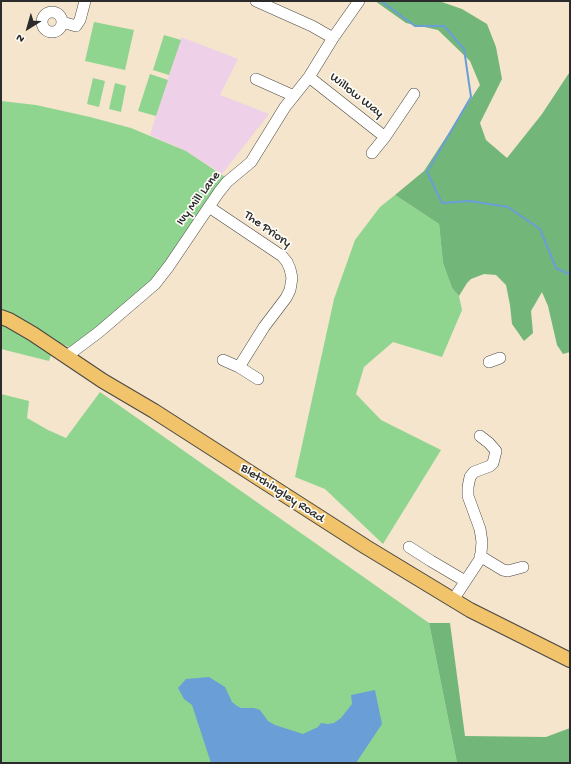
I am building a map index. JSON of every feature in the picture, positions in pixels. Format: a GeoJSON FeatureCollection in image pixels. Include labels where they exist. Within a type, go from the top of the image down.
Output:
{"type":"FeatureCollection","features":[{"type":"Feature","properties":{"kind":"main road","name":"Bletchingley Road"},"geometry":{"type":"LineString","coordinates":[[1,317],[33,334],[103,381],[154,411],[366,547],[453,600],[570,660]]}},
{"type":"Feature","properties":{"kind":"street"},"geometry":{"type":"LineString","coordinates":[[62,22],[76,26],[80,20],[86,1]]}},
{"type":"Feature","properties":{"kind":"street"},"geometry":{"type":"LineString","coordinates":[[256,1],[312,26],[333,38]]}},
{"type":"Feature","properties":{"kind":"street","name":"Ivy Mill Lane"},"geometry":{"type":"LineString","coordinates":[[69,357],[71,353],[99,332],[155,284],[227,182],[251,162],[285,107],[309,77],[333,38],[359,1]]}},
{"type":"Feature","properties":{"kind":"street","name":"Willow Way"},"geometry":{"type":"LineString","coordinates":[[309,77],[385,137]]}},
{"type":"Feature","properties":{"kind":"street"},"geometry":{"type":"LineString","coordinates":[[256,79],[294,96]]}},
{"type":"Feature","properties":{"kind":"street","name":"Willow Way"},"geometry":{"type":"LineString","coordinates":[[372,153],[385,137],[414,94]]}},
{"type":"Feature","properties":{"kind":"street","name":"The Priory"},"geometry":{"type":"LineString","coordinates":[[209,207],[282,256],[287,262],[292,278],[290,290],[286,298],[264,327],[239,367]]}},
{"type":"Feature","properties":{"kind":"street"},"geometry":{"type":"LineString","coordinates":[[489,362],[500,358]]}},
{"type":"Feature","properties":{"kind":"street"},"geometry":{"type":"LineString","coordinates":[[223,360],[239,367],[258,379]]}},
{"type":"Feature","properties":{"kind":"street"},"geometry":{"type":"LineString","coordinates":[[453,600],[480,556],[482,542],[480,529],[468,496],[468,487],[470,478],[474,472],[490,466],[493,463],[496,451],[480,436]]}},
{"type":"Feature","properties":{"kind":"street"},"geometry":{"type":"LineString","coordinates":[[409,547],[465,581]]}},
{"type":"Feature","properties":{"kind":"street"},"geometry":{"type":"LineString","coordinates":[[480,556],[503,570],[508,571],[523,567]]}},
{"type":"Feature","properties":{"kind":"shaded area"},"geometry":{"type":"Polygon","coordinates":[[[181,37],[238,59],[220,95],[269,114],[222,174],[186,151],[150,135],[181,37]]]}},
{"type":"Feature","properties":{"kind":"green space"},"geometry":{"type":"Polygon","coordinates":[[[375,1],[439,1],[462,9],[487,24],[496,47],[502,79],[480,123],[486,140],[507,158],[542,114],[569,73],[570,352],[563,354],[557,345],[548,306],[542,292],[531,311],[533,333],[524,341],[512,324],[506,285],[496,275],[484,274],[471,279],[459,296],[452,288],[443,263],[439,224],[395,195],[424,171],[480,85],[470,61],[438,30],[406,23],[375,1]]]}},
{"type":"Feature","properties":{"kind":"green space"},"geometry":{"type":"Polygon","coordinates":[[[94,22],[134,30],[125,70],[85,61],[94,22]]]}},
{"type":"Feature","properties":{"kind":"green space"},"geometry":{"type":"Polygon","coordinates":[[[164,35],[181,40],[169,75],[153,70],[164,35]]]}},
{"type":"Feature","properties":{"kind":"green space"},"geometry":{"type":"Polygon","coordinates":[[[150,74],[168,80],[156,116],[138,111],[150,74]]]}},
{"type":"Feature","properties":{"kind":"green space"},"geometry":{"type":"Polygon","coordinates":[[[93,78],[105,81],[99,107],[87,104],[93,78]]]}},
{"type":"Feature","properties":{"kind":"green space"},"geometry":{"type":"Polygon","coordinates":[[[115,83],[126,86],[121,112],[109,109],[115,83]]]}},
{"type":"Feature","properties":{"kind":"green space"},"geometry":{"type":"Polygon","coordinates":[[[1,101],[36,105],[131,128],[186,151],[228,179],[158,276],[78,344],[69,347],[1,311],[1,101]]]}},
{"type":"Feature","properties":{"kind":"green space"},"geometry":{"type":"Polygon","coordinates":[[[395,195],[439,224],[443,263],[452,288],[459,296],[462,310],[442,357],[393,342],[364,367],[356,394],[381,420],[441,450],[383,544],[325,489],[295,477],[334,299],[355,240],[380,207],[395,195]]]}},
{"type":"Feature","properties":{"kind":"green space"},"geometry":{"type":"Polygon","coordinates":[[[1,321],[52,352],[49,361],[1,349],[1,321]]]}},
{"type":"Feature","properties":{"kind":"green space"},"geometry":{"type":"Polygon","coordinates":[[[100,392],[429,623],[457,763],[1,763],[1,394],[29,401],[27,418],[66,438],[100,392]]]}},
{"type":"Feature","properties":{"kind":"green space"},"geometry":{"type":"Polygon","coordinates":[[[429,623],[450,623],[465,736],[546,737],[570,728],[570,763],[457,763],[429,623]]]}},
{"type":"Feature","properties":{"kind":"water"},"geometry":{"type":"Polygon","coordinates":[[[209,677],[225,687],[232,702],[237,706],[241,708],[254,708],[260,710],[268,721],[275,725],[303,734],[318,727],[321,723],[334,723],[341,718],[352,704],[351,695],[375,690],[382,724],[356,763],[211,763],[192,705],[184,699],[178,688],[186,679],[209,677]]]}},
{"type":"Feature","properties":{"kind":"waterway"},"geometry":{"type":"LineString","coordinates":[[381,1],[415,26],[444,26],[464,49],[471,97],[427,172],[442,203],[470,201],[508,207],[540,229],[556,268],[570,274]]}}]}
